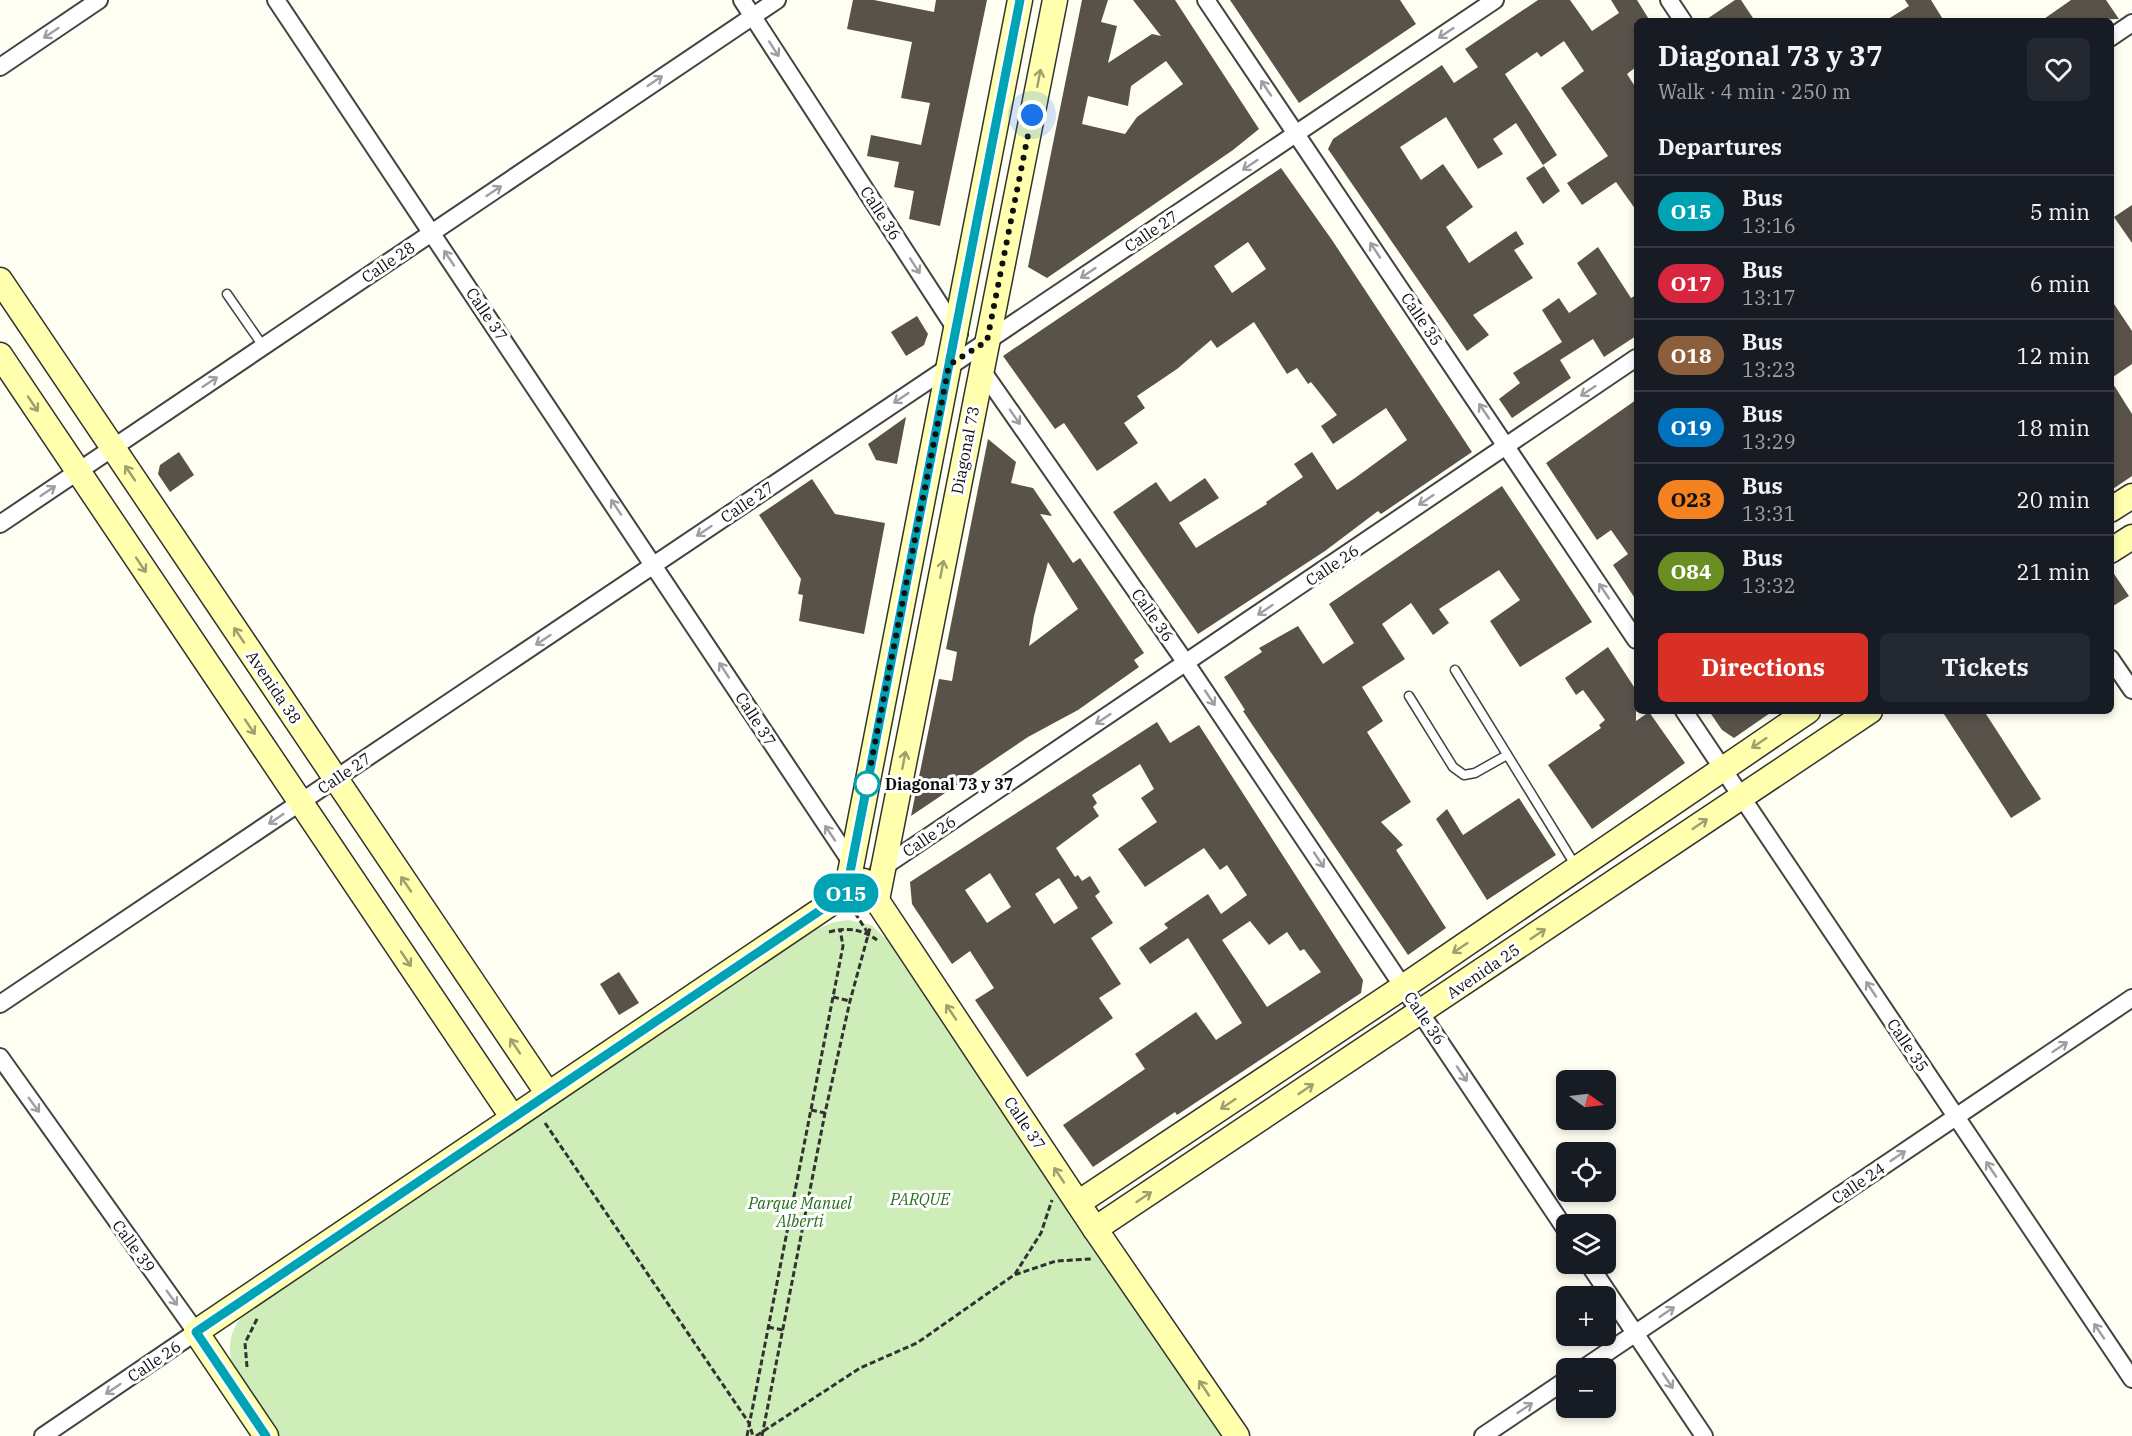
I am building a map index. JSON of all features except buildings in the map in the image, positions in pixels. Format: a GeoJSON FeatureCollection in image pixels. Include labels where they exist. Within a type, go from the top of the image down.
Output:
{"type":"FeatureCollection","features":[{"type":"Feature","properties":{"kind":"main road","name":"Diagonal 73"},"geometry":{"type":"LineString","coordinates":[[860,884],[949,365],[1020,0]]}},
{"type":"Feature","properties":{"kind":"main road","name":"Diagonal 73"},"geometry":{"type":"LineString","coordinates":[[860,884],[884,867],[979,354],[1055,0]]}},
{"type":"Feature","properties":{"kind":"main road","name":"Avenida 38"},"geometry":{"type":"LineString","coordinates":[[0,280],[336,779],[550,1105]]}},
{"type":"Feature","properties":{"kind":"main road"},"geometry":{"type":"LineString","coordinates":[[0,355],[513,1118]]}},
{"type":"Feature","properties":{"kind":"main road"},"geometry":{"type":"LineString","coordinates":[[2114,507],[2132,496]]}},
{"type":"Feature","properties":{"kind":"main road"},"geometry":{"type":"LineString","coordinates":[[2114,548],[2132,537]]}},
{"type":"Feature","properties":{"kind":"main road","name":"Avenida 25"},"geometry":{"type":"LineString","coordinates":[[1078,1203],[1403,987],[1803,714]]}},
{"type":"Feature","properties":{"kind":"main road","name":"Avenida 25"},"geometry":{"type":"LineString","coordinates":[[1095,1229],[1865,714]]}},
{"type":"Feature","properties":{"kind":"main road","name":"Calle 26"},"geometry":{"type":"LineString","coordinates":[[196,1332],[513,1118],[550,1105],[860,884]]}},
{"type":"Feature","properties":{"kind":"main road","name":"Calle 37"},"geometry":{"type":"LineString","coordinates":[[860,884],[1237,1436]]}},
{"type":"Feature","properties":{"kind":"main road","name":"Calle 39"},"geometry":{"type":"LineString","coordinates":[[196,1332],[266,1436]]}},
{"type":"Feature","properties":{"kind":"street"},"geometry":{"type":"LineString","coordinates":[[0,67],[99,0]]}},
{"type":"Feature","properties":{"kind":"street","name":"Calle 37"},"geometry":{"type":"LineString","coordinates":[[276,0],[655,564],[860,884]]}},
{"type":"Feature","properties":{"kind":"street","name":"Calle 36"},"geometry":{"type":"LineString","coordinates":[[742,0],[956,330],[979,354],[1556,1215]]}},
{"type":"Feature","properties":{"kind":"street","name":"Calle 28"},"geometry":{"type":"LineString","coordinates":[[0,524],[777,0]]}},
{"type":"Feature","properties":{"kind":"street","name":"Calle 35"},"geometry":{"type":"LineString","coordinates":[[1206,0],[1634,637]]}},
{"type":"Feature","properties":{"kind":"street","name":"Calle 27"},"geometry":{"type":"LineString","coordinates":[[0,1004],[949,365],[979,354],[1297,133],[1495,0]]}},
{"type":"Feature","properties":{"kind":"street"},"geometry":{"type":"LineString","coordinates":[[1669,0],[1681,18]]}},
{"type":"Feature","properties":{"kind":"street"},"geometry":{"type":"LineString","coordinates":[[2114,35],[2132,24]]}},
{"type":"Feature","properties":{"kind":"street","name":"Calle 26"},"geometry":{"type":"LineString","coordinates":[[884,867],[1634,359]]}},
{"type":"Feature","properties":{"kind":"street"},"geometry":{"type":"LineString","coordinates":[[2114,664],[2132,690]]}},
{"type":"Feature","properties":{"kind":"street","name":"Calle 35"},"geometry":{"type":"LineString","coordinates":[[1686,714],[2132,1379]]}},
{"type":"Feature","properties":{"kind":"street","name":"Calle 24"},"geometry":{"type":"LineString","coordinates":[[1599,1358],[2132,998]]}},
{"type":"Feature","properties":{"kind":"street","name":"Calle 39"},"geometry":{"type":"LineString","coordinates":[[0,1058],[196,1332]]}},
{"type":"Feature","properties":{"kind":"street"},"geometry":{"type":"LineString","coordinates":[[1595,1274],[1704,1436]]}},
{"type":"Feature","properties":{"kind":"street","name":"Calle 26"},"geometry":{"type":"LineString","coordinates":[[43,1436],[196,1332]]}},
{"type":"Feature","properties":{"kind":"street"},"geometry":{"type":"LineString","coordinates":[[1483,1436],[1556,1387]]}},
{"type":"Feature","properties":{"kind":"lane"},"geometry":{"type":"LineString","coordinates":[[227,294],[263,346]]}},
{"type":"Feature","properties":{"kind":"lane"},"geometry":{"type":"LineString","coordinates":[[1455,670],[1577,868]]}},
{"type":"Feature","properties":{"kind":"lane"},"geometry":{"type":"LineString","coordinates":[[1409,696],[1453,767],[1464,775],[1475,773],[1507,754]]}},
{"type":"Feature","properties":{"kind":"path"},"geometry":{"type":"LineString","coordinates":[[762,1434],[825,1113],[850,1001],[869,934],[860,884]]}},
{"type":"Feature","properties":{"kind":"path"},"geometry":{"type":"LineString","coordinates":[[747,1436],[843,946],[840,929]]}},
{"type":"Feature","properties":{"kind":"path"},"geometry":{"type":"LineString","coordinates":[[826,933],[840,929],[869,934],[879,941]]}},
{"type":"Feature","properties":{"kind":"path"},"geometry":{"type":"LineString","coordinates":[[833,997],[850,1001]]}},
{"type":"Feature","properties":{"kind":"path"},"geometry":{"type":"LineString","coordinates":[[536,1126],[544,1121],[550,1105]]}},
{"type":"Feature","properties":{"kind":"path"},"geometry":{"type":"LineString","coordinates":[[811,1110],[825,1113]]}},
{"type":"Feature","properties":{"kind":"path"},"geometry":{"type":"LineString","coordinates":[[544,1121],[750,1423],[754,1436],[762,1434],[860,1368],[917,1343],[1014,1275],[1056,1261],[1096,1259]]}},
{"type":"Feature","properties":{"kind":"path"},"geometry":{"type":"LineString","coordinates":[[1014,1275],[1041,1233],[1053,1196]]}},
{"type":"Feature","properties":{"kind":"path"},"geometry":{"type":"LineString","coordinates":[[789,1221],[804,1224]]}},
{"type":"Feature","properties":{"kind":"path"},"geometry":{"type":"LineString","coordinates":[[248,1371],[244,1353],[245,1343],[249,1332],[265,1310]]}},
{"type":"Feature","properties":{"kind":"path"},"geometry":{"type":"LineString","coordinates":[[768,1327],[783,1330]]}},
{"type":"Feature","properties":{"kind":"green space","name":"Parque Manuel Alberti"},"geometry":{"type":"Polygon","coordinates":[[[848,920],[871,925],[893,945],[1076,1223],[1222,1436],[278,1436],[233,1368],[230,1351],[231,1337],[237,1323],[247,1310],[812,931],[834,922],[848,920]]]}},
{"type":"Feature","properties":{"kind":"bus line","name":"O15"},"geometry":{"type":"LineString","coordinates":[[266,1436],[196,1332],[846,893],[1020,0]]}},
{"type":"Feature","properties":{"kind":"place","name":"Diagonal 73 y 37"},"geometry":{"type":"Point","coordinates":[867,784]}},
{"type":"Feature","properties":{"kind":"route"},"geometry":{"type":"LineString","coordinates":[[867,784],[949,365],[987,341],[1032,115]]}},
{"type":"Feature","properties":{"kind":"park label","name":"PARQUE"},"geometry":{"type":"Point","coordinates":[920,1199]}}]}
